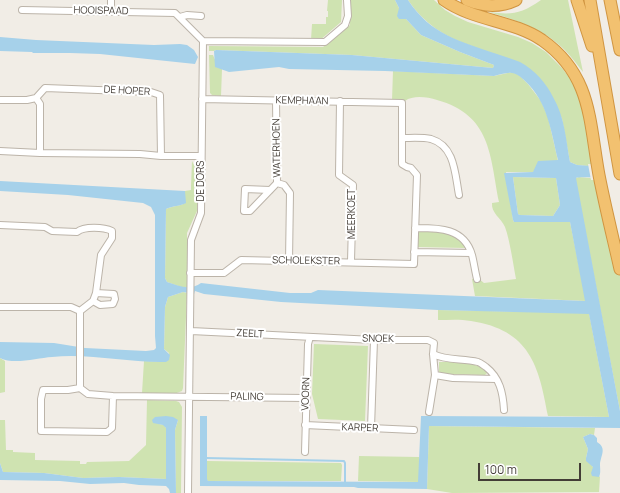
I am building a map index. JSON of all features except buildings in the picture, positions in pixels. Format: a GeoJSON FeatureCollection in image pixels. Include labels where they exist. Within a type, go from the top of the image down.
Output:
{"type":"FeatureCollection","features":[{"type":"Feature","properties":{"kind":"highway"},"geometry":{"type":"LineString","coordinates":[[444,0],[470,14],[513,27],[541,40],[560,55],[574,74],[589,108],[600,181],[620,269]]}},
{"type":"Feature","properties":{"kind":"highway"},"geometry":{"type":"LineString","coordinates":[[467,0],[486,6],[496,6],[506,5],[516,0]]}},
{"type":"Feature","properties":{"kind":"highway"},"geometry":{"type":"LineString","coordinates":[[577,0],[604,84]]}},
{"type":"Feature","properties":{"kind":"highway"},"geometry":{"type":"LineString","coordinates":[[590,0],[619,169]]}},
{"type":"Feature","properties":{"kind":"highway"},"geometry":{"type":"LineString","coordinates":[[610,0],[620,50]]}},
{"type":"Feature","properties":{"kind":"street"},"geometry":{"type":"LineString","coordinates":[[111,0],[111,12]]}},
{"type":"Feature","properties":{"kind":"street"},"geometry":{"type":"LineString","coordinates":[[180,17],[203,41],[325,42],[345,25],[348,16],[347,0]]}},
{"type":"Feature","properties":{"kind":"street","name":"HOOISPAAD"},"geometry":{"type":"LineString","coordinates":[[22,10],[175,13],[180,17],[187,15],[201,16]]}},
{"type":"Feature","properties":{"kind":"street","name":"DE DORS"},"geometry":{"type":"LineString","coordinates":[[188,493],[191,240],[201,213],[203,41]]}},
{"type":"Feature","properties":{"kind":"street","name":"DE HOPER"},"geometry":{"type":"LineString","coordinates":[[0,100],[27,100],[36,98],[45,88],[151,92],[160,95],[161,156]]}},
{"type":"Feature","properties":{"kind":"street"},"geometry":{"type":"LineString","coordinates":[[36,98],[40,104],[40,153]]}},
{"type":"Feature","properties":{"kind":"street","name":"KEMPHAAN"},"geometry":{"type":"LineString","coordinates":[[202,98],[402,103],[402,138]]}},
{"type":"Feature","properties":{"kind":"street","name":"WATERHOEN"},"geometry":{"type":"LineString","coordinates":[[276,100],[277,183],[284,185],[290,193],[289,261]]}},
{"type":"Feature","properties":{"kind":"street","name":"MEERKOET"},"geometry":{"type":"LineString","coordinates":[[340,101],[339,175],[353,185],[351,261]]}},
{"type":"Feature","properties":{"kind":"street"},"geometry":{"type":"LineString","coordinates":[[459,195],[452,156],[442,146],[430,139],[402,138],[402,164],[411,168],[417,175],[414,252],[472,253]]}},
{"type":"Feature","properties":{"kind":"street"},"geometry":{"type":"LineString","coordinates":[[0,151],[201,156]]}},
{"type":"Feature","properties":{"kind":"street"},"geometry":{"type":"LineString","coordinates":[[270,190],[245,189],[244,211],[250,211],[277,183]]}},
{"type":"Feature","properties":{"kind":"street"},"geometry":{"type":"LineString","coordinates":[[0,225],[45,227],[52,231],[77,232],[81,229],[108,229],[112,231],[112,238],[101,255],[96,292],[93,300],[80,311],[80,388],[68,390],[43,390],[41,399],[42,431],[107,432],[112,428],[113,396]]}},
{"type":"Feature","properties":{"kind":"street"},"geometry":{"type":"LineString","coordinates":[[415,228],[445,229],[456,233],[465,242],[472,253],[477,279]]}},
{"type":"Feature","properties":{"kind":"street","name":"SCHOLEKSTER"},"geometry":{"type":"LineString","coordinates":[[190,273],[224,273],[241,260],[351,261],[414,264],[414,252]]}},
{"type":"Feature","properties":{"kind":"street"},"geometry":{"type":"LineString","coordinates":[[93,300],[100,305],[113,304],[115,299],[114,294],[96,292]]}},
{"type":"Feature","properties":{"kind":"street"},"geometry":{"type":"LineString","coordinates":[[0,307],[71,307],[80,311]]}},
{"type":"Feature","properties":{"kind":"street","name":"ZEELT"},"geometry":{"type":"LineString","coordinates":[[191,331],[310,337]]}},
{"type":"Feature","properties":{"kind":"street","name":"SNOEK"},"geometry":{"type":"LineString","coordinates":[[310,337],[374,340],[428,340],[434,343],[433,354]]}},
{"type":"Feature","properties":{"kind":"street","name":"VOORN"},"geometry":{"type":"LineString","coordinates":[[304,452],[308,344],[310,337]]}},
{"type":"Feature","properties":{"kind":"street"},"geometry":{"type":"LineString","coordinates":[[371,428],[374,340]]}},
{"type":"Feature","properties":{"kind":"street"},"geometry":{"type":"LineString","coordinates":[[429,412],[435,375],[433,354],[442,358],[480,362],[494,374],[500,384],[503,395],[504,410]]}},
{"type":"Feature","properties":{"kind":"street"},"geometry":{"type":"LineString","coordinates":[[435,375],[453,378],[496,379]]}},
{"type":"Feature","properties":{"kind":"street","name":"PALING"},"geometry":{"type":"LineString","coordinates":[[80,388],[88,394],[113,396],[306,398]]}},
{"type":"Feature","properties":{"kind":"street","name":"KARPER"},"geometry":{"type":"LineString","coordinates":[[305,426],[414,430]]}},
{"type":"Feature","properties":{"kind":"green space"},"geometry":{"type":"Polygon","coordinates":[[[328,0],[342,0],[341,22],[319,41],[311,40],[312,24],[326,24],[326,17],[328,17],[328,0]]]}},
{"type":"Feature","properties":{"kind":"green space"},"geometry":{"type":"Polygon","coordinates":[[[350,0],[395,0],[399,8],[399,18],[406,19],[421,35],[494,65],[493,68],[352,55],[209,51],[209,46],[323,47],[350,25],[350,0]]]}},
{"type":"Feature","properties":{"kind":"green space"},"geometry":{"type":"Polygon","coordinates":[[[408,0],[434,0],[445,10],[455,16],[468,22],[518,37],[532,43],[546,52],[562,68],[572,81],[579,96],[598,167],[577,165],[570,162],[562,119],[545,85],[472,46],[444,34],[428,23],[408,0]]]}},
{"type":"Feature","properties":{"kind":"green space"},"geometry":{"type":"Polygon","coordinates":[[[541,0],[568,0],[583,72],[565,50],[551,38],[525,24],[489,12],[510,13],[522,11],[541,0]]]}},
{"type":"Feature","properties":{"kind":"green space"},"geometry":{"type":"Polygon","coordinates":[[[209,55],[213,55],[218,67],[222,69],[221,96],[212,95],[210,93],[209,55]]]}},
{"type":"Feature","properties":{"kind":"green space"},"geometry":{"type":"Polygon","coordinates":[[[393,71],[494,76],[512,72],[519,75],[528,84],[541,101],[548,117],[558,161],[533,172],[506,172],[513,220],[514,222],[570,222],[586,301],[475,296],[472,279],[478,278],[484,283],[516,279],[505,227],[492,207],[492,203],[499,202],[490,153],[485,139],[478,126],[468,116],[455,107],[425,97],[416,97],[405,101],[392,100],[393,71]]]}},
{"type":"Feature","properties":{"kind":"green space"},"geometry":{"type":"Polygon","coordinates":[[[192,161],[198,173],[197,211],[187,233],[187,287],[181,287],[167,282],[165,278],[166,209],[185,203],[185,191],[191,190],[192,161]]]}},
{"type":"Feature","properties":{"kind":"green space"},"geometry":{"type":"Polygon","coordinates":[[[513,177],[556,178],[560,205],[553,216],[518,214],[513,177]]]}},
{"type":"Feature","properties":{"kind":"green space"},"geometry":{"type":"Polygon","coordinates":[[[576,178],[601,179],[620,261],[620,411],[576,183],[576,178]]]}},
{"type":"Feature","properties":{"kind":"green space"},"geometry":{"type":"Polygon","coordinates":[[[418,231],[439,231],[451,234],[456,237],[466,248],[417,247],[418,231]]]}},
{"type":"Feature","properties":{"kind":"green space"},"geometry":{"type":"Polygon","coordinates":[[[183,292],[187,293],[182,391],[174,394],[142,393],[144,361],[165,362],[169,353],[164,349],[165,307],[168,297],[183,292]]]}},
{"type":"Feature","properties":{"kind":"green space"},"geometry":{"type":"Polygon","coordinates":[[[438,310],[589,313],[609,417],[548,416],[545,398],[535,366],[528,353],[519,342],[507,333],[491,326],[467,320],[438,320],[438,310]]]}},
{"type":"Feature","properties":{"kind":"green space"},"geometry":{"type":"Polygon","coordinates":[[[314,344],[368,346],[365,421],[318,419],[312,394],[314,344]]]}},
{"type":"Feature","properties":{"kind":"green space"},"geometry":{"type":"Polygon","coordinates":[[[0,358],[5,361],[5,392],[0,393],[0,358]]]}},
{"type":"Feature","properties":{"kind":"green space"},"geometry":{"type":"Polygon","coordinates":[[[439,362],[459,362],[471,364],[483,368],[488,372],[485,375],[439,374],[439,362]]]}},
{"type":"Feature","properties":{"kind":"green space"},"geometry":{"type":"Polygon","coordinates":[[[147,400],[176,401],[179,402],[182,407],[181,493],[176,493],[175,430],[178,420],[159,424],[164,425],[166,428],[166,479],[119,477],[83,478],[44,473],[3,472],[0,463],[0,420],[5,420],[6,450],[13,450],[13,452],[35,453],[35,460],[80,461],[80,464],[86,464],[87,462],[129,461],[146,445],[147,400]]]}},
{"type":"Feature","properties":{"kind":"green space"},"geometry":{"type":"Polygon","coordinates":[[[429,426],[595,428],[594,435],[590,434],[583,437],[588,449],[586,458],[593,467],[593,470],[599,477],[600,476],[599,492],[452,493],[427,489],[429,426]]]}},
{"type":"Feature","properties":{"kind":"green space"},"geometry":{"type":"Polygon","coordinates":[[[359,456],[419,457],[419,482],[358,481],[359,456]]]}},
{"type":"Feature","properties":{"kind":"green space"},"geometry":{"type":"Polygon","coordinates":[[[207,461],[341,463],[341,481],[208,481],[207,461]]]}},
{"type":"Feature","properties":{"kind":"water"},"geometry":{"type":"Polygon","coordinates":[[[395,0],[408,0],[426,21],[447,35],[525,65],[543,82],[557,105],[564,129],[570,162],[577,165],[620,168],[620,180],[590,177],[576,178],[620,411],[620,428],[429,426],[427,489],[200,486],[200,416],[207,416],[208,481],[418,482],[421,416],[609,417],[589,314],[438,310],[281,302],[204,294],[195,291],[194,294],[183,292],[168,297],[165,307],[164,349],[170,355],[169,360],[166,362],[80,356],[52,357],[19,361],[0,358],[0,342],[54,343],[85,348],[146,351],[154,350],[156,348],[155,215],[151,207],[143,203],[68,195],[0,191],[0,181],[185,191],[186,203],[166,209],[165,278],[167,282],[180,286],[193,287],[201,283],[290,293],[311,293],[318,290],[585,301],[570,222],[514,222],[513,220],[504,173],[533,172],[538,161],[558,160],[551,128],[544,108],[533,89],[518,75],[505,73],[494,76],[385,71],[289,69],[279,67],[229,72],[215,67],[214,51],[216,50],[352,55],[493,68],[494,65],[421,35],[406,19],[399,19],[397,16],[399,8],[395,0]],[[513,177],[518,214],[553,216],[560,205],[556,178],[513,177]]]}},
{"type":"Feature","properties":{"kind":"water"},"geometry":{"type":"Polygon","coordinates":[[[0,37],[154,45],[180,44],[187,45],[194,50],[198,57],[195,64],[100,54],[0,51],[0,37]]]}},
{"type":"Feature","properties":{"kind":"water"},"geometry":{"type":"Polygon","coordinates":[[[155,417],[173,417],[178,420],[175,430],[176,493],[170,493],[166,486],[124,483],[90,484],[60,481],[0,480],[0,463],[3,472],[44,473],[83,478],[119,477],[166,479],[166,428],[163,425],[153,423],[152,420],[155,417]]]}},
{"type":"Feature","properties":{"kind":"water"},"geometry":{"type":"Polygon","coordinates":[[[590,434],[597,438],[597,442],[603,449],[599,477],[592,476],[591,473],[593,467],[586,461],[588,449],[583,437],[590,434]]]}},
{"type":"Feature","properties":{"kind":"pier"},"geometry":{"type":"Polygon","coordinates":[[[588,164],[620,166],[620,181],[591,180],[588,164]]]}},
{"type":"Feature","properties":{"kind":"waterway"},"geometry":{"type":"LineString","coordinates":[[206,458],[344,461],[345,482]]}}]}
